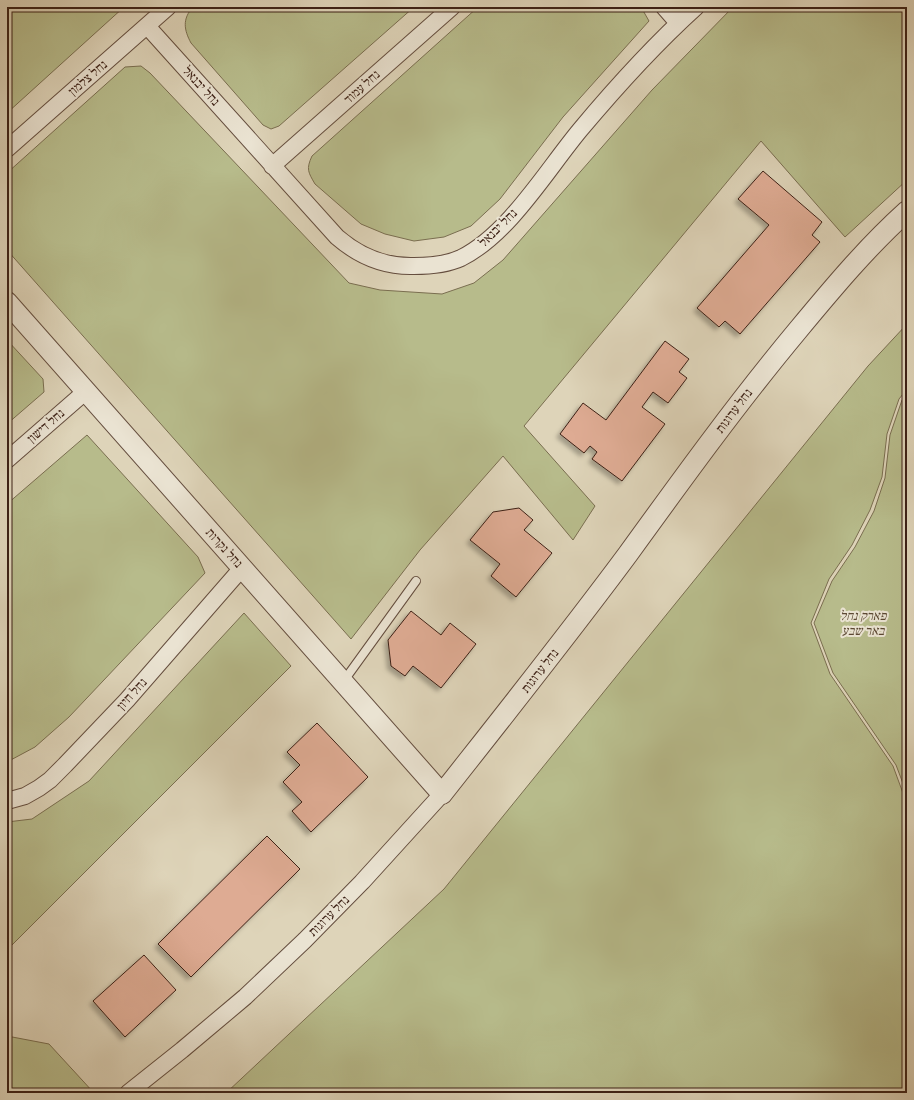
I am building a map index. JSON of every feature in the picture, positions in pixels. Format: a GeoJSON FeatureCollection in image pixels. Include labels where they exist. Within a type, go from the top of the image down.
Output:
{"type":"FeatureCollection","features":[{"type":"Feature","properties":{"kind":"street","name":"נחל צלמון"},"geometry":{"type":"LineString","coordinates":[[7,149],[168,7]]}},
{"type":"Feature","properties":{"kind":"street","name":"נחל עמוד"},"geometry":{"type":"LineString","coordinates":[[272,166],[452,7]]}},
{"type":"Feature","properties":{"kind":"street"},"geometry":{"type":"LineString","coordinates":[[664,7],[678,23]]}},
{"type":"Feature","properties":{"kind":"street","name":"נחל יבנאל"},"geometry":{"type":"LineString","coordinates":[[147,26],[325,225],[351,249],[371,259],[391,265],[432,266],[459,258],[479,248],[498,231],[529,196],[566,147],[605,100],[678,23],[696,7]]}},
{"type":"Feature","properties":{"kind":"street","name":"נחל ערוגות"},"geometry":{"type":"LineString","coordinates":[[128,1092],[182,1050],[245,997],[305,940],[362,882],[442,794],[560,644],[778,353],[858,260],[907,211]]}},
{"type":"Feature","properties":{"kind":"street","name":"נחל נקרות"},"geometry":{"type":"LineString","coordinates":[[7,302],[442,794]]}},
{"type":"Feature","properties":{"kind":"street","name":"נחל דישון"},"geometry":{"type":"LineString","coordinates":[[7,460],[85,392]]}},
{"type":"Feature","properties":{"kind":"street","name":"נחל חיון"},"geometry":{"type":"LineString","coordinates":[[7,801],[25,796],[50,780],[127,700],[242,568]]}},
{"type":"Feature","properties":{"kind":"lane"},"geometry":{"type":"LineString","coordinates":[[343,682],[416,581]]}},
{"type":"Feature","properties":{"kind":"green space"},"geometry":{"type":"Polygon","coordinates":[[[7,7],[124,7],[7,113],[7,7]]]}},
{"type":"Feature","properties":{"kind":"green space"},"geometry":{"type":"Polygon","coordinates":[[[193,7],[414,7],[279,126],[271,129],[263,125],[191,43],[185,25],[189,11],[193,7]]]}},
{"type":"Feature","properties":{"kind":"green space"},"geometry":{"type":"Polygon","coordinates":[[[478,7],[641,7],[649,21],[563,117],[500,199],[471,226],[444,237],[414,241],[385,234],[361,224],[315,184],[308,167],[312,156],[478,7]]]}},
{"type":"Feature","properties":{"kind":"green space"},"geometry":{"type":"Polygon","coordinates":[[[733,7],[907,7],[907,180],[845,237],[761,141],[524,426],[595,506],[573,540],[503,456],[420,550],[351,639],[7,250],[7,173],[125,67],[141,66],[150,73],[349,283],[380,290],[442,294],[474,283],[503,260],[652,90],[733,7]]]}},
{"type":"Feature","properties":{"kind":"green space"},"geometry":{"type":"Polygon","coordinates":[[[907,324],[907,389],[899,399],[887,434],[882,477],[870,510],[852,545],[829,579],[811,623],[830,674],[893,766],[907,804],[907,1093],[226,1093],[444,889],[868,366],[907,324]]]}},
{"type":"Feature","properties":{"kind":"green space"},"geometry":{"type":"Polygon","coordinates":[[[7,340],[43,379],[44,392],[7,424],[7,340]]]}},
{"type":"Feature","properties":{"kind":"green space","name":"פארק נחל באר שבע"},"geometry":{"type":"Polygon","coordinates":[[[907,394],[907,794],[896,765],[833,673],[814,623],[832,581],[855,547],[874,511],[885,478],[890,435],[902,400],[907,394]]]}},
{"type":"Feature","properties":{"kind":"green space"},"geometry":{"type":"Polygon","coordinates":[[[87,435],[198,557],[205,573],[69,717],[35,747],[7,762],[7,504],[87,435]]]}},
{"type":"Feature","properties":{"kind":"green space"},"geometry":{"type":"Polygon","coordinates":[[[244,613],[291,666],[7,950],[7,822],[32,819],[89,781],[244,613]]]}},
{"type":"Feature","properties":{"kind":"green space"},"geometry":{"type":"Polygon","coordinates":[[[7,1036],[49,1044],[94,1093],[7,1093],[7,1036]]]}},
{"type":"Feature","properties":{"kind":"building"},"geometry":{"type":"Polygon","coordinates":[[[763,171],[822,222],[812,235],[820,242],[740,334],[725,321],[719,327],[697,308],[769,225],[738,199],[763,171]]]}},
{"type":"Feature","properties":{"kind":"building"},"geometry":{"type":"Polygon","coordinates":[[[665,341],[689,359],[679,372],[687,378],[668,403],[653,392],[642,407],[665,424],[622,481],[592,459],[597,452],[590,446],[584,453],[560,434],[583,403],[606,420],[665,341]]]}},
{"type":"Feature","properties":{"kind":"building"},"geometry":{"type":"Polygon","coordinates":[[[519,508],[533,520],[524,530],[552,553],[516,597],[491,576],[500,564],[470,540],[493,512],[519,508]]]}},
{"type":"Feature","properties":{"kind":"building"},"geometry":{"type":"Polygon","coordinates":[[[411,611],[441,635],[450,623],[476,644],[441,688],[413,666],[405,676],[391,666],[388,640],[411,611]]]}},
{"type":"Feature","properties":{"kind":"building"},"geometry":{"type":"Polygon","coordinates":[[[317,723],[368,777],[311,832],[292,811],[302,802],[283,782],[300,765],[287,752],[317,723]]]}},
{"type":"Feature","properties":{"kind":"building"},"geometry":{"type":"Polygon","coordinates":[[[267,836],[300,869],[191,977],[158,944],[267,836]]]}},
{"type":"Feature","properties":{"kind":"building"},"geometry":{"type":"Polygon","coordinates":[[[144,955],[176,990],[125,1037],[93,1001],[144,955]]]}}]}
